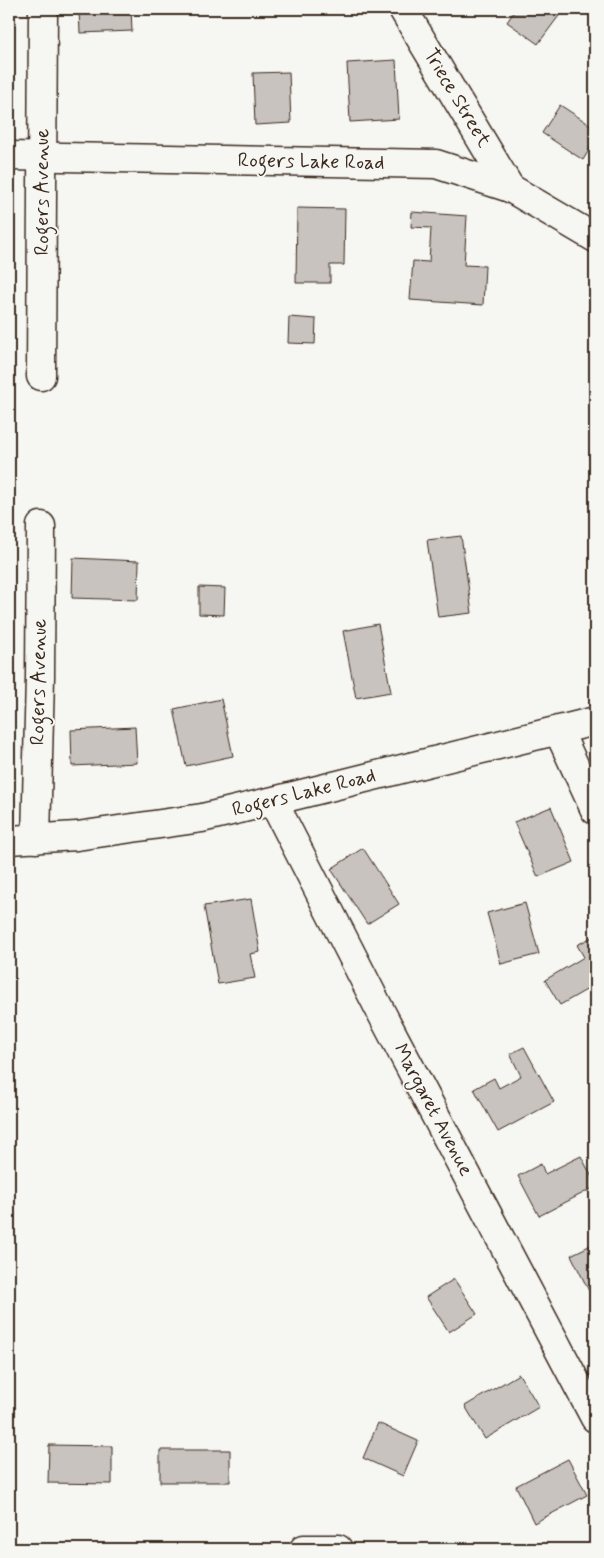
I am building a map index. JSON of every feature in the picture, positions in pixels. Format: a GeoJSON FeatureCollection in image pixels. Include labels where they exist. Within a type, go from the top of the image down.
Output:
{"type":"FeatureCollection","features":[{"type":"Feature","properties":{"kind":"street","name":"Rogers Avenue"},"geometry":{"type":"LineString","coordinates":[[42,376],[43,9]]}},
{"type":"Feature","properties":{"kind":"street","name":"Triece Street"},"geometry":{"type":"LineString","coordinates":[[403,9],[510,188]]}},
{"type":"Feature","properties":{"kind":"street","name":"Rogers Lake Road"},"geometry":{"type":"LineString","coordinates":[[9,156],[436,164],[510,188],[595,238]]}},
{"type":"Feature","properties":{"kind":"street","name":"Rogers Avenue"},"geometry":{"type":"LineString","coordinates":[[36,838],[41,526]]}},
{"type":"Feature","properties":{"kind":"street","name":"Rogers Lake Road"},"geometry":{"type":"LineString","coordinates":[[9,840],[77,836],[202,818],[595,721]]}},
{"type":"Feature","properties":{"kind":"street"},"geometry":{"type":"LineString","coordinates":[[558,730],[595,810]]}},
{"type":"Feature","properties":{"kind":"street","name":"Margaret Avenue"},"geometry":{"type":"LineString","coordinates":[[273,801],[383,1016],[595,1418]]}},
{"type":"Feature","properties":{"kind":"street"},"geometry":{"type":"LineString","coordinates":[[304,1549],[338,1549]]}},
{"type":"Feature","properties":{"kind":"building"},"geometry":{"type":"Polygon","coordinates":[[[79,9],[131,9],[132,31],[80,33],[79,9]]]}},
{"type":"Feature","properties":{"kind":"building"},"geometry":{"type":"Polygon","coordinates":[[[516,9],[564,9],[538,44],[507,22],[516,9]]]}},
{"type":"Feature","properties":{"kind":"building"},"geometry":{"type":"Polygon","coordinates":[[[396,60],[399,119],[350,122],[347,63],[396,60]]]}},
{"type":"Feature","properties":{"kind":"building"},"geometry":{"type":"Polygon","coordinates":[[[289,72],[291,123],[255,125],[253,73],[289,72]]]}},
{"type":"Feature","properties":{"kind":"building"},"geometry":{"type":"Polygon","coordinates":[[[560,105],[595,128],[595,140],[583,160],[542,133],[560,105]]]}},
{"type":"Feature","properties":{"kind":"building"},"geometry":{"type":"Polygon","coordinates":[[[297,208],[345,209],[344,265],[330,265],[330,283],[296,283],[297,208]]]}},
{"type":"Feature","properties":{"kind":"building"},"geometry":{"type":"Polygon","coordinates":[[[412,212],[467,216],[464,265],[485,266],[483,305],[410,300],[413,261],[429,262],[431,228],[411,227],[412,212]]]}},
{"type":"Feature","properties":{"kind":"building"},"geometry":{"type":"Polygon","coordinates":[[[289,317],[316,319],[315,344],[288,343],[289,317]]]}},
{"type":"Feature","properties":{"kind":"building"},"geometry":{"type":"Polygon","coordinates":[[[461,536],[472,613],[438,617],[427,540],[461,536]]]}},
{"type":"Feature","properties":{"kind":"building"},"geometry":{"type":"Polygon","coordinates":[[[73,558],[139,561],[138,600],[72,598],[73,558]]]}},
{"type":"Feature","properties":{"kind":"building"},"geometry":{"type":"Polygon","coordinates":[[[199,587],[225,588],[224,615],[199,614],[199,587]]]}},
{"type":"Feature","properties":{"kind":"building"},"geometry":{"type":"Polygon","coordinates":[[[378,624],[391,692],[356,698],[343,631],[378,624]]]}},
{"type":"Feature","properties":{"kind":"building"},"geometry":{"type":"Polygon","coordinates":[[[221,699],[233,756],[186,766],[174,709],[221,699]]]}},
{"type":"Feature","properties":{"kind":"building"},"geometry":{"type":"Polygon","coordinates":[[[135,727],[137,763],[72,766],[71,730],[135,727]]]}},
{"type":"Feature","properties":{"kind":"building"},"geometry":{"type":"Polygon","coordinates":[[[551,807],[574,862],[538,877],[514,822],[551,807]]]}},
{"type":"Feature","properties":{"kind":"building"},"geometry":{"type":"Polygon","coordinates":[[[363,848],[399,904],[367,924],[331,869],[363,848]]]}},
{"type":"Feature","properties":{"kind":"building"},"geometry":{"type":"Polygon","coordinates":[[[251,899],[260,952],[250,954],[255,978],[218,984],[204,906],[251,899]]]}},
{"type":"Feature","properties":{"kind":"building"},"geometry":{"type":"Polygon","coordinates":[[[525,903],[539,954],[501,964],[487,913],[525,903]]]}},
{"type":"Feature","properties":{"kind":"building"},"geometry":{"type":"Polygon","coordinates":[[[592,937],[595,943],[595,985],[560,1005],[545,980],[584,957],[577,945],[592,937]]]}},
{"type":"Feature","properties":{"kind":"building"},"geometry":{"type":"Polygon","coordinates":[[[524,1047],[554,1102],[498,1132],[474,1089],[494,1078],[499,1088],[521,1076],[510,1054],[524,1047]]]}},
{"type":"Feature","properties":{"kind":"building"},"geometry":{"type":"Polygon","coordinates":[[[581,1156],[595,1183],[595,1187],[539,1216],[518,1176],[541,1164],[545,1174],[581,1156]]]}},
{"type":"Feature","properties":{"kind":"building"},"geometry":{"type":"Polygon","coordinates":[[[595,1243],[595,1303],[571,1255],[595,1243]]]}},
{"type":"Feature","properties":{"kind":"building"},"geometry":{"type":"Polygon","coordinates":[[[454,1279],[477,1314],[449,1332],[426,1297],[454,1279]]]}},
{"type":"Feature","properties":{"kind":"building"},"geometry":{"type":"Polygon","coordinates":[[[519,1374],[539,1407],[485,1439],[465,1406],[519,1374]]]}},
{"type":"Feature","properties":{"kind":"building"},"geometry":{"type":"Polygon","coordinates":[[[378,1423],[418,1441],[403,1476],[363,1458],[378,1423]]]}},
{"type":"Feature","properties":{"kind":"building"},"geometry":{"type":"Polygon","coordinates":[[[49,1445],[112,1446],[112,1484],[48,1483],[49,1445]]]}},
{"type":"Feature","properties":{"kind":"building"},"geometry":{"type":"Polygon","coordinates":[[[160,1450],[230,1450],[230,1482],[160,1482],[160,1450]]]}},
{"type":"Feature","properties":{"kind":"building"},"geometry":{"type":"Polygon","coordinates":[[[568,1459],[587,1495],[534,1523],[516,1486],[568,1459]]]}}]}
